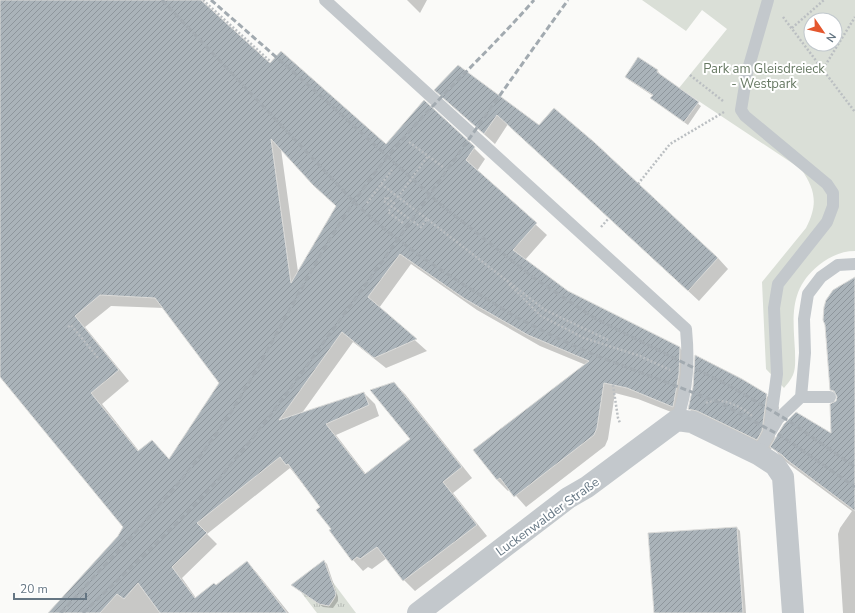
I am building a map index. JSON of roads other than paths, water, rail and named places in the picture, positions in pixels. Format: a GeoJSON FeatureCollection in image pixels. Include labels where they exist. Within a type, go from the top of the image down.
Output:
{"type":"FeatureCollection","features":[{"type":"Feature","properties":{"kind":"street"},"geometry":{"type":"LineString","coordinates":[[677,420],[692,422],[758,454],[775,465],[783,477],[793,613]]}},
{"type":"Feature","properties":{"kind":"street","name":"Luckenwalder Straße"},"geometry":{"type":"LineString","coordinates":[[418,613],[568,498],[587,487],[677,420]]}},
{"type":"Feature","properties":{"kind":"lane"},"geometry":{"type":"LineString","coordinates":[[325,0],[686,329],[688,356],[686,378],[682,405],[677,420]]}},
{"type":"Feature","properties":{"kind":"lane"},"geometry":{"type":"LineString","coordinates":[[768,0],[747,73],[741,110],[745,116],[827,184],[833,193],[834,206],[827,222],[778,284],[774,308],[777,374],[769,434]]}},
{"type":"Feature","properties":{"kind":"lane"},"geometry":{"type":"LineString","coordinates":[[758,454],[778,419],[801,397],[805,353],[804,319],[808,294],[821,277],[838,265],[855,264]]}},
{"type":"Feature","properties":{"kind":"lane"},"geometry":{"type":"LineString","coordinates":[[801,397],[830,397]]}},
{"type":"Feature","properties":{"kind":"railway"},"geometry":{"type":"LineString","coordinates":[[162,0],[358,206],[388,232],[420,256],[514,316],[553,336],[592,354],[718,402],[783,437],[855,487]]}},
{"type":"Feature","properties":{"kind":"railway"},"geometry":{"type":"LineString","coordinates":[[211,0],[324,99],[440,204],[534,278],[596,319],[728,385],[789,421],[855,467]]}},
{"type":"Feature","properties":{"kind":"railway"},"geometry":{"type":"LineString","coordinates":[[61,613],[176,486],[217,433],[236,404],[332,236],[368,182],[387,157],[428,111],[534,0]]}},
{"type":"Feature","properties":{"kind":"railway"},"geometry":{"type":"LineString","coordinates":[[83,613],[160,540],[197,502],[233,462],[260,428],[366,284],[568,0]]}},
{"type":"Feature","properties":{"kind":"park label","name":"Park am Gleisdreieck - Westpark"},"geometry":{"type":"Point","coordinates":[764,76]}}]}
